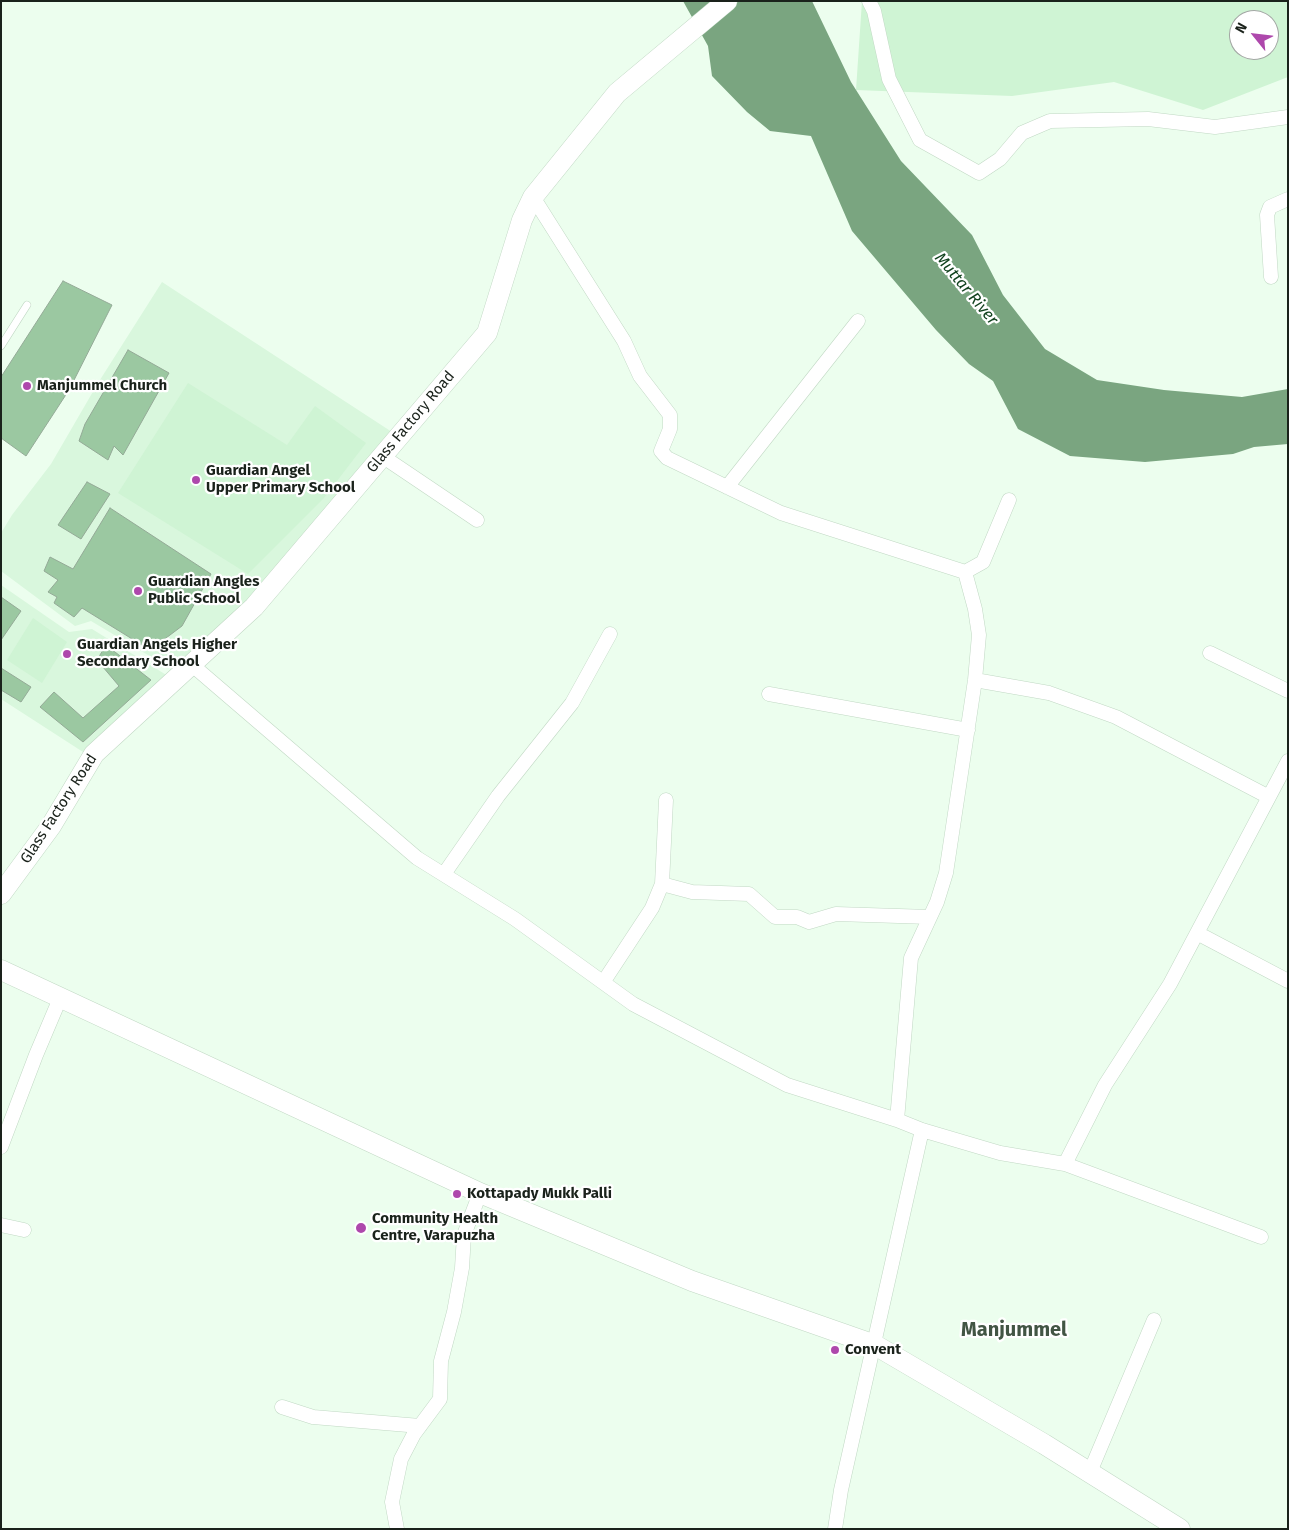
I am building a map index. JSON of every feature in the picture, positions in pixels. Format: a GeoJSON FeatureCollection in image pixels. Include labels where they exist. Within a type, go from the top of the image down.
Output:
{"type":"FeatureCollection","features":[{"type":"Feature","properties":{"kind":"main road","name":"Glass Factory Road"},"geometry":{"type":"LineString","coordinates":[[1,894],[51,826],[94,754],[254,607],[487,333],[522,220],[533,197],[617,93],[727,1]]}},
{"type":"Feature","properties":{"kind":"main road"},"geometry":{"type":"LineString","coordinates":[[1,970],[61,996],[480,1193],[692,1281],[875,1344],[1090,1472],[1180,1529]]}},
{"type":"Feature","properties":{"kind":"street"},"geometry":{"type":"LineString","coordinates":[[869,1],[874,10],[889,79],[920,140],[979,173],[1000,160],[1022,133],[1050,121],[1148,119],[1215,127],[1288,117]]}},
{"type":"Feature","properties":{"kind":"street"},"geometry":{"type":"LineString","coordinates":[[533,197],[624,341],[640,376],[670,415],[670,429],[661,451],[667,458],[780,513],[965,572],[983,562],[1009,500]]}},
{"type":"Feature","properties":{"kind":"street"},"geometry":{"type":"LineString","coordinates":[[1271,277],[1267,215],[1270,207],[1288,199]]}},
{"type":"Feature","properties":{"kind":"street"},"geometry":{"type":"LineString","coordinates":[[727,486],[858,321]]}},
{"type":"Feature","properties":{"kind":"street"},"geometry":{"type":"LineString","coordinates":[[382,456],[477,520]]}},
{"type":"Feature","properties":{"kind":"street"},"geometry":{"type":"LineString","coordinates":[[897,1120],[911,958],[930,917],[946,873],[975,680],[979,635],[975,608],[965,572]]}},
{"type":"Feature","properties":{"kind":"street"},"geometry":{"type":"LineString","coordinates":[[444,874],[498,796],[572,703],[610,634]]}},
{"type":"Feature","properties":{"kind":"street"},"geometry":{"type":"LineString","coordinates":[[1210,653],[1288,691]]}},
{"type":"Feature","properties":{"kind":"street"},"geometry":{"type":"LineString","coordinates":[[191,664],[418,858],[516,919],[633,1004],[787,1086],[1000,1153],[1065,1164],[1262,1237]]}},
{"type":"Feature","properties":{"kind":"street"},"geometry":{"type":"LineString","coordinates":[[975,680],[1048,693],[1116,717],[1269,797]]}},
{"type":"Feature","properties":{"kind":"street"},"geometry":{"type":"LineString","coordinates":[[769,694],[968,730]]}},
{"type":"Feature","properties":{"kind":"street"},"geometry":{"type":"LineString","coordinates":[[1065,1164],[1105,1085],[1170,984],[1287,763]]}},
{"type":"Feature","properties":{"kind":"street"},"geometry":{"type":"LineString","coordinates":[[604,982],[652,908],[662,884],[666,800]]}},
{"type":"Feature","properties":{"kind":"street"},"geometry":{"type":"LineString","coordinates":[[662,884],[692,892],[749,894],[775,917],[798,917],[809,922],[836,914],[930,917]]}},
{"type":"Feature","properties":{"kind":"street"},"geometry":{"type":"LineString","coordinates":[[1197,933],[1288,981]]}},
{"type":"Feature","properties":{"kind":"street"},"geometry":{"type":"LineString","coordinates":[[1,1147],[61,996]]}},
{"type":"Feature","properties":{"kind":"street"},"geometry":{"type":"LineString","coordinates":[[836,1529],[841,1490],[922,1130]]}},
{"type":"Feature","properties":{"kind":"street"},"geometry":{"type":"LineString","coordinates":[[398,1529],[392,1502],[401,1459],[420,1426],[440,1399],[441,1360],[454,1312],[462,1268],[464,1235],[480,1193]]}},
{"type":"Feature","properties":{"kind":"street"},"geometry":{"type":"LineString","coordinates":[[1,1225],[24,1230]]}},
{"type":"Feature","properties":{"kind":"street"},"geometry":{"type":"LineString","coordinates":[[1090,1472],[1154,1320]]}},
{"type":"Feature","properties":{"kind":"street"},"geometry":{"type":"LineString","coordinates":[[282,1407],[314,1417],[420,1426]]}},
{"type":"Feature","properties":{"kind":"lane"},"geometry":{"type":"LineString","coordinates":[[1,346],[27,305]]}},
{"type":"Feature","properties":{"kind":"shaded area"},"geometry":{"type":"Polygon","coordinates":[[[862,1],[1288,1],[1288,77],[1203,110],[1114,82],[1012,96],[856,90],[862,1]]]}},
{"type":"Feature","properties":{"kind":"shaded area","name":"Guardian Angel Upper Primary School"},"geometry":{"type":"Polygon","coordinates":[[[162,282],[392,432],[264,588],[173,670],[91,621],[75,626],[1,571],[1,533],[12,515],[51,464],[98,383],[162,282]]]}},
{"type":"Feature","properties":{"kind":"shaded area"},"geometry":{"type":"Polygon","coordinates":[[[188,383],[287,445],[315,406],[366,443],[324,498],[248,574],[118,493],[188,383]]]}},
{"type":"Feature","properties":{"kind":"shaded area","name":"Guardian Angels Higher Secondary School"},"geometry":{"type":"Polygon","coordinates":[[[1,585],[69,632],[92,629],[168,676],[83,752],[1,699],[1,585]]]}},
{"type":"Feature","properties":{"kind":"shaded area"},"geometry":{"type":"Polygon","coordinates":[[[33,618],[67,642],[42,683],[7,660],[33,618]]]}},
{"type":"Feature","properties":{"kind":"water","name":"Muttar River"},"geometry":{"type":"Polygon","coordinates":[[[683,1],[812,1],[851,82],[901,161],[972,235],[1003,295],[1045,349],[1097,380],[1164,390],[1242,397],[1288,389],[1288,444],[1254,447],[1233,454],[1145,462],[1070,456],[1018,429],[993,381],[969,364],[936,330],[852,231],[811,136],[770,131],[747,112],[712,76],[708,46],[683,1]]]}},
{"type":"Feature","properties":{"kind":"building"},"geometry":{"type":"Polygon","coordinates":[[[63,281],[112,305],[69,390],[26,456],[1,438],[1,377],[63,281]]]}},
{"type":"Feature","properties":{"kind":"building"},"geometry":{"type":"Polygon","coordinates":[[[128,350],[169,373],[123,455],[114,446],[108,460],[79,441],[85,424],[128,350]]]}},
{"type":"Feature","properties":{"kind":"building"},"geometry":{"type":"Polygon","coordinates":[[[87,482],[110,494],[81,539],[58,525],[87,482]]]}},
{"type":"Feature","properties":{"kind":"building"},"geometry":{"type":"Polygon","coordinates":[[[110,508],[211,574],[182,626],[150,650],[82,608],[74,617],[54,603],[57,597],[48,592],[58,580],[44,571],[50,557],[73,569],[110,508]]]}},
{"type":"Feature","properties":{"kind":"building"},"geometry":{"type":"Polygon","coordinates":[[[1,597],[21,611],[1,640],[1,597]]]}},
{"type":"Feature","properties":{"kind":"building"},"geometry":{"type":"Polygon","coordinates":[[[106,645],[151,680],[83,742],[40,707],[54,692],[83,718],[119,686],[97,660],[106,645]]]}},
{"type":"Feature","properties":{"kind":"building"},"geometry":{"type":"Polygon","coordinates":[[[1,668],[31,687],[21,702],[1,690],[1,668]]]}},
{"type":"Feature","properties":{"kind":"place","name":"Manjummel Church"},"geometry":{"type":"Point","coordinates":[27,386]}},
{"type":"Feature","properties":{"kind":"place","name":"Guardian Angel Upper Primary School"},"geometry":{"type":"Point","coordinates":[196,480]}},
{"type":"Feature","properties":{"kind":"place","name":"Guardian Angles Public School"},"geometry":{"type":"Point","coordinates":[138,591]}},
{"type":"Feature","properties":{"kind":"place","name":"Guardian Angels Higher Secondary School"},"geometry":{"type":"Point","coordinates":[67,654]}},
{"type":"Feature","properties":{"kind":"place","name":"Kottapady Mukk Palli"},"geometry":{"type":"Point","coordinates":[457,1194]}},
{"type":"Feature","properties":{"kind":"place","name":"Community Health Centre, Varapuzha"},"geometry":{"type":"Point","coordinates":[361,1228]}},
{"type":"Feature","properties":{"kind":"place","name":"Convent"},"geometry":{"type":"Point","coordinates":[835,1350]}},
{"type":"Feature","properties":{"kind":"district","name":"Manjummel"},"geometry":{"type":"Point","coordinates":[1014,1330]}}]}
